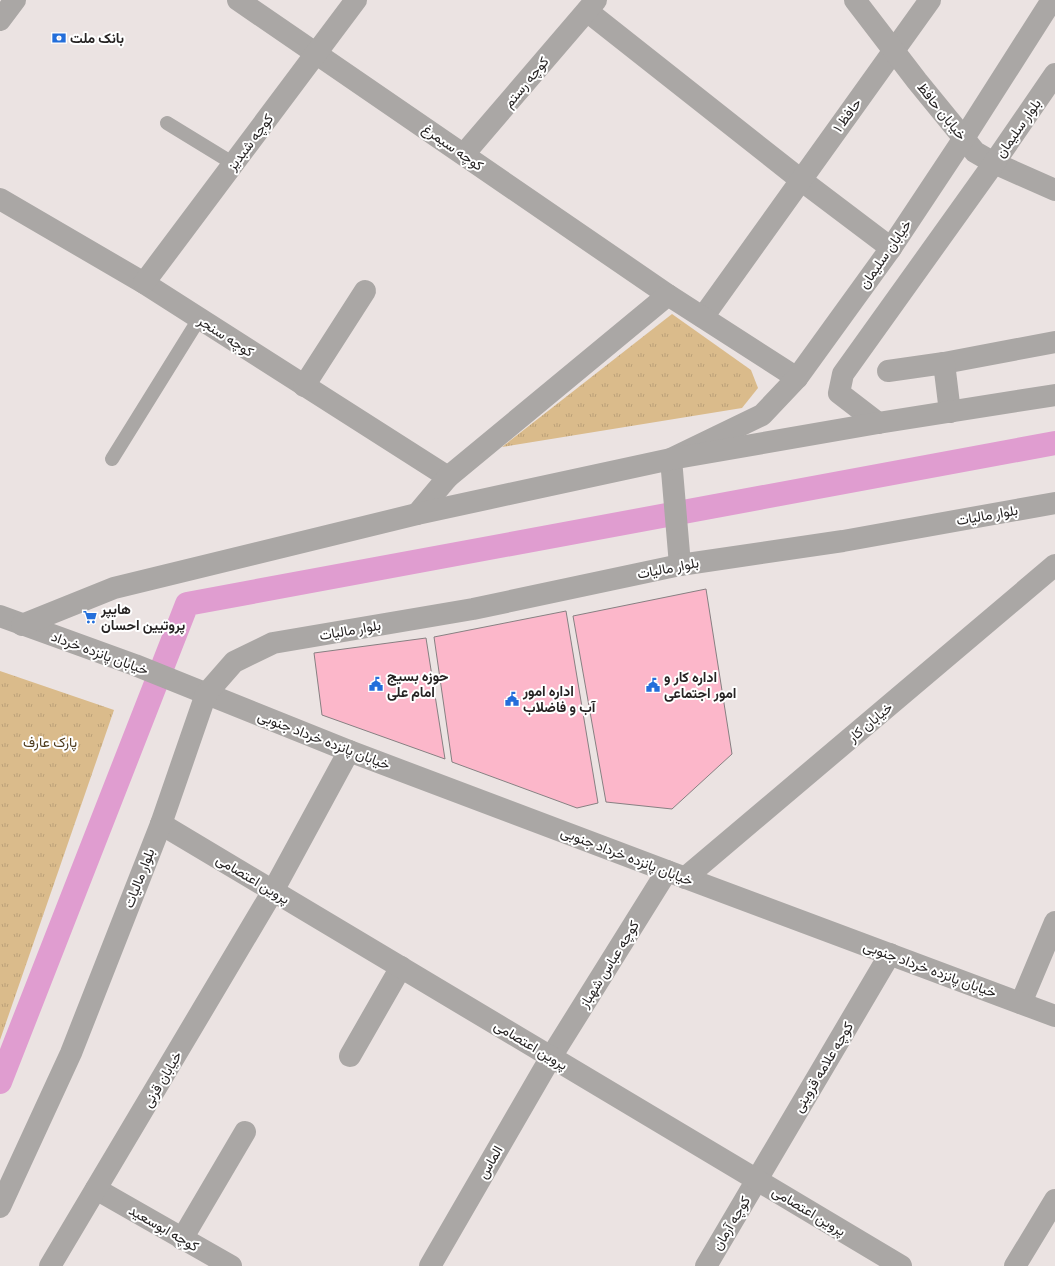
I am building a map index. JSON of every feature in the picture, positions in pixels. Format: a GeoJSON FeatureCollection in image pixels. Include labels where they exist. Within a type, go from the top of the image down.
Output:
{"type":"FeatureCollection","features":[{"type":"Feature","properties":{"kind":"street"},"geometry":{"type":"LineString","coordinates":[[0,20],[15,0]]}},
{"type":"Feature","properties":{"kind":"street","name":"کوچه سیمرغ"},"geometry":{"type":"LineString","coordinates":[[238,0],[668,295],[797,378]]}},
{"type":"Feature","properties":{"kind":"street","name":"کوچه شبدیز"},"geometry":{"type":"LineString","coordinates":[[144,283],[356,0]]}},
{"type":"Feature","properties":{"kind":"street","name":"خیابان حافظ"},"geometry":{"type":"LineString","coordinates":[[855,0],[975,152],[994,163],[1055,190]]}},
{"type":"Feature","properties":{"kind":"street","name":"حافظ ۱"},"geometry":{"type":"LineString","coordinates":[[702,317],[930,0]]}},
{"type":"Feature","properties":{"kind":"street","name":"خیابان سلیمان"},"geometry":{"type":"LineString","coordinates":[[671,459],[762,415],[797,378],[890,248],[964,138],[1052,0]]}},
{"type":"Feature","properties":{"kind":"street"},"geometry":{"type":"LineString","coordinates":[[592,5],[801,180],[890,248]]}},
{"type":"Feature","properties":{"kind":"street","name":"کوچه رستم"},"geometry":{"type":"LineString","coordinates":[[464,154],[592,5]]}},
{"type":"Feature","properties":{"kind":"street","name":"بلوار سلیمان"},"geometry":{"type":"LineString","coordinates":[[878,423],[839,393],[843,374],[994,163],[1055,74]]}},
{"type":"Feature","properties":{"kind":"street","name":"کوچه سنجر"},"geometry":{"type":"LineString","coordinates":[[0,199],[144,283],[448,477]]}},
{"type":"Feature","properties":{"kind":"street"},"geometry":{"type":"LineString","coordinates":[[304,386],[365,291]]}},
{"type":"Feature","properties":{"kind":"street"},"geometry":{"type":"LineString","coordinates":[[417,514],[448,477],[668,295]]}},
{"type":"Feature","properties":{"kind":"street"},"geometry":{"type":"LineString","coordinates":[[888,371],[944,363],[1055,342]]}},
{"type":"Feature","properties":{"kind":"street"},"geometry":{"type":"LineString","coordinates":[[944,363],[950,412]]}},
{"type":"Feature","properties":{"kind":"street"},"geometry":{"type":"LineString","coordinates":[[22,625],[114,588],[417,514],[671,459],[878,423],[1055,395]]}},
{"type":"Feature","properties":{"kind":"street"},"geometry":{"type":"LineString","coordinates":[[671,459],[680,565]]}},
{"type":"Feature","properties":{"kind":"street","name":"بلوار مالیات"},"geometry":{"type":"LineString","coordinates":[[0,1207],[71,1053],[161,824],[203,693],[234,662],[273,643],[473,609],[680,565],[843,541],[1055,503]]}},
{"type":"Feature","properties":{"kind":"street","name":"خیابان کار"},"geometry":{"type":"LineString","coordinates":[[676,874],[1055,565]]}},
{"type":"Feature","properties":{"kind":"street","name":"خیابان پانزده خرداد"},"geometry":{"type":"LineString","coordinates":[[0,616],[135,665],[203,693]]}},
{"type":"Feature","properties":{"kind":"street","name":"خیابان پانزده خرداد جنوبی"},"geometry":{"type":"LineString","coordinates":[[203,693],[350,751],[1055,1016]]}},
{"type":"Feature","properties":{"kind":"street","name":"خیابان قرنی"},"geometry":{"type":"LineString","coordinates":[[50,1266],[273,891],[350,751]]}},
{"type":"Feature","properties":{"kind":"street","name":"پروین اعتصامی"},"geometry":{"type":"LineString","coordinates":[[161,824],[901,1266]]}},
{"type":"Feature","properties":{"kind":"street","name":"کوچه عباس شهباز"},"geometry":{"type":"LineString","coordinates":[[551,1057],[676,874]]}},
{"type":"Feature","properties":{"kind":"street"},"geometry":{"type":"LineString","coordinates":[[1021,1003],[1055,922]]}},
{"type":"Feature","properties":{"kind":"street","name":"کوچه علامه قزوینی"},"geometry":{"type":"LineString","coordinates":[[757,1180],[890,954]]}},
{"type":"Feature","properties":{"kind":"street"},"geometry":{"type":"LineString","coordinates":[[350,1056],[401,967]]}},
{"type":"Feature","properties":{"kind":"street","name":"الماس"},"geometry":{"type":"LineString","coordinates":[[430,1266],[551,1057]]}},
{"type":"Feature","properties":{"kind":"street"},"geometry":{"type":"LineString","coordinates":[[182,1239],[245,1132]]}},
{"type":"Feature","properties":{"kind":"street","name":"کوچه آرمان"},"geometry":{"type":"LineString","coordinates":[[706,1266],[757,1180]]}},
{"type":"Feature","properties":{"kind":"street","name":"کوچه ابوسعید"},"geometry":{"type":"LineString","coordinates":[[96,1189],[231,1266]]}},
{"type":"Feature","properties":{"kind":"street"},"geometry":{"type":"LineString","coordinates":[[1015,1266],[1055,1200]]}},
{"type":"Feature","properties":{"kind":"lane"},"geometry":{"type":"LineString","coordinates":[[167,123],[234,164]]}},
{"type":"Feature","properties":{"kind":"lane"},"geometry":{"type":"LineString","coordinates":[[112,459],[199,319]]}},
{"type":"Feature","properties":{"kind":"green space"},"geometry":{"type":"Polygon","coordinates":[[[672,314],[751,370],[758,388],[742,408],[502,447],[672,314]]]}},
{"type":"Feature","properties":{"kind":"green space","name":"پارک عارف"},"geometry":{"type":"Polygon","coordinates":[[[0,671],[114,710],[0,1040],[0,671]]]}},
{"type":"Feature","properties":{"kind":"building","name":"اداره کار و امور اجتماعی"},"geometry":{"type":"Polygon","coordinates":[[[706,589],[732,754],[672,809],[606,802],[573,616],[706,589]]]}},
{"type":"Feature","properties":{"kind":"building","name":"اداره امور آب و فاضلاب"},"geometry":{"type":"Polygon","coordinates":[[[566,611],[598,803],[577,808],[452,762],[434,637],[566,611]]]}},
{"type":"Feature","properties":{"kind":"building","name":"حوزه بسیج امام علی"},"geometry":{"type":"Polygon","coordinates":[[[426,638],[445,759],[322,715],[314,653],[426,638]]]}},
{"type":"Feature","properties":{"kind":"waterway"},"geometry":{"type":"LineString","coordinates":[[0,1082],[187,604],[1055,443]]}},
{"type":"Feature","properties":{"kind":"place","name":"بانک ملت"},"geometry":{"type":"Point","coordinates":[59,38]}},
{"type":"Feature","properties":{"kind":"place","name":"هایپر پروتیین احسان"},"geometry":{"type":"Point","coordinates":[90,617]}},
{"type":"Feature","properties":{"kind":"place","name":"حوزه بسیج امام علی"},"geometry":{"type":"Point","coordinates":[376,684]}},
{"type":"Feature","properties":{"kind":"place","name":"اداره کار و امور اجتماعی"},"geometry":{"type":"Point","coordinates":[653,685]}},
{"type":"Feature","properties":{"kind":"place","name":"اداره امور آب و فاضلاب"},"geometry":{"type":"Point","coordinates":[512,699]}}]}
